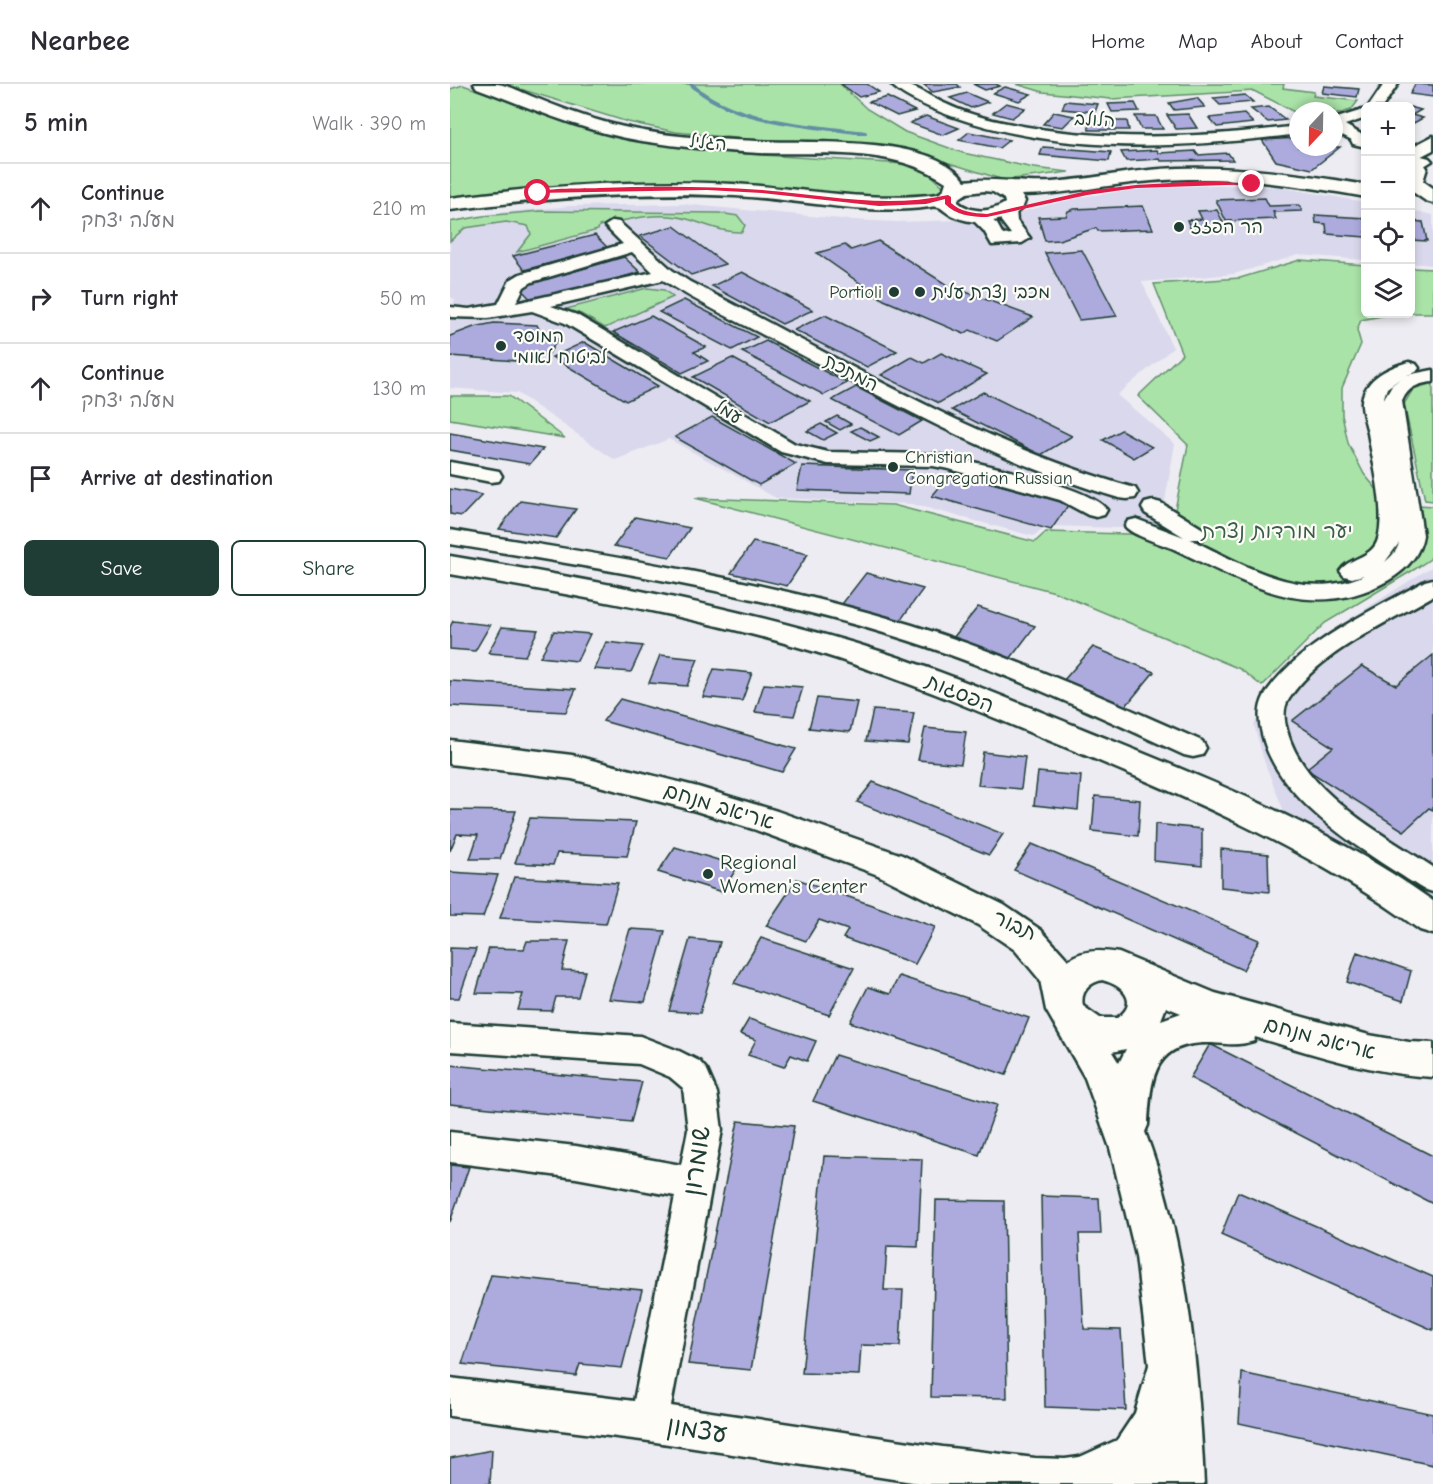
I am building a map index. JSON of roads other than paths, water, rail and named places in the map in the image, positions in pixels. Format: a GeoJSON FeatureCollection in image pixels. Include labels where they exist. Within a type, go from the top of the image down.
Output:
{"type":"FeatureCollection","features":[{"type":"Feature","properties":{"kind":"street","name":"הגליל"},"geometry":{"type":"LineString","coordinates":[[483,84],[615,130],[707,143],[886,153],[919,159],[993,187]]}},
{"type":"Feature","properties":{"kind":"street","name":"הלולב"},"geometry":{"type":"LineString","coordinates":[[898,84],[933,104],[989,123],[1074,139],[1171,141],[1289,131]]}},
{"type":"Feature","properties":{"kind":"street"},"geometry":{"type":"LineString","coordinates":[[1379,102],[1391,84]]}},
{"type":"Feature","properties":{"kind":"street"},"geometry":{"type":"LineString","coordinates":[[1343,122],[1361,115]]}},
{"type":"Feature","properties":{"kind":"street"},"geometry":{"type":"LineString","coordinates":[[1343,130],[1361,141]]}},
{"type":"Feature","properties":{"kind":"street"},"geometry":{"type":"LineString","coordinates":[[1421,157],[1413,177],[1426,205]]}},
{"type":"Feature","properties":{"kind":"street"},"geometry":{"type":"LineString","coordinates":[[938,168],[947,172],[956,182],[948,204],[952,208],[974,215],[991,228],[998,241],[1022,238],[1009,221],[1009,210],[1015,204],[1015,198],[1005,190],[993,187]]}},
{"type":"Feature","properties":{"kind":"street"},"geometry":{"type":"LineString","coordinates":[[450,204],[538,193],[669,188],[762,192],[879,204],[926,202],[968,187],[1030,190],[1129,177],[1202,173],[1275,176],[1361,190]]}},
{"type":"Feature","properties":{"kind":"street"},"geometry":{"type":"LineString","coordinates":[[450,216],[538,205],[655,200],[755,204],[861,216],[994,215],[1113,189],[1206,183],[1273,186],[1361,200]]}},
{"type":"Feature","properties":{"kind":"street"},"geometry":{"type":"LineString","coordinates":[[1325,183],[1361,184]]}},
{"type":"Feature","properties":{"kind":"street","name":"המתכת"},"geometry":{"type":"LineString","coordinates":[[613,226],[666,274],[684,286],[959,429],[1031,462],[1085,482],[1143,498],[1153,508],[1237,559],[1264,571],[1314,578],[1359,569],[1380,555],[1386,546],[1391,528],[1372,403],[1373,395],[1380,382],[1387,376],[1433,362]]}},
{"type":"Feature","properties":{"kind":"street"},"geometry":{"type":"LineString","coordinates":[[488,313],[505,308],[516,284],[526,278],[635,246]]}},
{"type":"Feature","properties":{"kind":"street"},"geometry":{"type":"LineString","coordinates":[[450,312],[488,313],[576,296],[666,274]]}},
{"type":"Feature","properties":{"kind":"street"},"geometry":{"type":"LineString","coordinates":[[450,322],[501,318],[576,296]]}},
{"type":"Feature","properties":{"kind":"street","name":"עמל"},"geometry":{"type":"LineString","coordinates":[[539,308],[572,319],[788,448],[839,459],[933,460],[970,467],[1068,495],[1114,521],[1176,540],[1246,578],[1277,588],[1316,592],[1354,587],[1369,582],[1403,558],[1411,541],[1411,519],[1392,400],[1395,393],[1407,381],[1433,376]]}},
{"type":"Feature","properties":{"kind":"street","name":"עמל"},"geometry":{"type":"LineString","coordinates":[[933,460],[955,453],[963,436],[959,429]]}},
{"type":"Feature","properties":{"kind":"street"},"geometry":{"type":"LineString","coordinates":[[450,468],[491,476]]}},
{"type":"Feature","properties":{"kind":"street"},"geometry":{"type":"LineString","coordinates":[[1127,493],[1102,498],[1098,502],[1114,521],[1150,519],[1153,508]]}},
{"type":"Feature","properties":{"kind":"street"},"geometry":{"type":"LineString","coordinates":[[450,537],[730,585],[903,631],[1049,684],[1193,748]]}},
{"type":"Feature","properties":{"kind":"street","name":"הפסגות"},"geometry":{"type":"LineString","coordinates":[[450,565],[573,585],[671,606],[848,652],[932,681],[1262,817],[1339,856],[1409,901],[1433,920]]}},
{"type":"Feature","properties":{"kind":"street"},"geometry":{"type":"LineString","coordinates":[[1433,586],[1330,648],[1293,676],[1275,698],[1272,735],[1280,754],[1296,778],[1359,832],[1433,881]]}},
{"type":"Feature","properties":{"kind":"street","name":"אריאב מנחם"},"geometry":{"type":"LineString","coordinates":[[450,752],[572,767],[698,799],[838,844],[890,865],[974,906]]}},
{"type":"Feature","properties":{"kind":"street","name":"תבור"},"geometry":{"type":"LineString","coordinates":[[974,906],[1209,1008]]}},
{"type":"Feature","properties":{"kind":"street","name":"תבור"},"geometry":{"type":"LineString","coordinates":[[974,906],[1028,940],[1057,974],[1068,1009],[1103,1072],[1121,1119]]}},
{"type":"Feature","properties":{"kind":"street"},"geometry":{"type":"LineString","coordinates":[[1090,966],[1125,972],[1144,988],[1148,1000],[1147,1013],[1139,1024],[1124,1034],[1109,1036],[1094,1034],[1068,1009],[1066,985],[1072,975],[1090,966]]}},
{"type":"Feature","properties":{"kind":"street"},"geometry":{"type":"LineString","coordinates":[[1179,1484],[1180,1441],[1158,1256],[1121,1119],[1119,1053],[1122,1041],[1153,1011],[1189,1005],[1209,1008]]}},
{"type":"Feature","properties":{"kind":"street","name":"אריאב מנחם"},"geometry":{"type":"LineString","coordinates":[[1209,1008],[1369,1052],[1433,1060]]}},
{"type":"Feature","properties":{"kind":"street"},"geometry":{"type":"LineString","coordinates":[[1121,1119],[1133,1076],[1153,1043],[1169,1032],[1184,1027],[1211,1025],[1316,1038]]}},
{"type":"Feature","properties":{"kind":"street","name":"שומרון"},"geometry":{"type":"LineString","coordinates":[[450,1037],[640,1050],[669,1061],[692,1075],[703,1102],[705,1130],[649,1422]]}},
{"type":"Feature","properties":{"kind":"street"},"geometry":{"type":"LineString","coordinates":[[450,1147],[576,1162],[695,1184]]}},
{"type":"Feature","properties":{"kind":"street"},"geometry":{"type":"LineString","coordinates":[[1094,1477],[1134,1457],[1148,1438],[1156,1423],[1171,1359]]}},
{"type":"Feature","properties":{"kind":"street","name":"עצמון"},"geometry":{"type":"LineString","coordinates":[[450,1397],[649,1422],[1035,1479],[1094,1477]]}},
{"type":"Feature","properties":{"kind":"street","name":"עצמון"},"geometry":{"type":"LineString","coordinates":[[943,1467],[987,1484]]}},
{"type":"Feature","properties":{"kind":"street"},"geometry":{"type":"LineString","coordinates":[[1094,1477],[1130,1472],[1154,1484]]}},
{"type":"Feature","properties":{"kind":"waterway"},"geometry":{"type":"LineString","coordinates":[[691,84],[708,97],[750,115],[797,125],[865,133]]}},
{"type":"Feature","properties":{"kind":"place","name":"הר הפזז"},"geometry":{"type":"Point","coordinates":[1179,227]}},
{"type":"Feature","properties":{"kind":"place","name":"Portioli"},"geometry":{"type":"Point","coordinates":[894,292]}},
{"type":"Feature","properties":{"kind":"place","name":"מכבי נצרת עלית"},"geometry":{"type":"Point","coordinates":[920,292]}},
{"type":"Feature","properties":{"kind":"place","name":"המוסד לביטוח לאומי"},"geometry":{"type":"Point","coordinates":[501,346]}},
{"type":"Feature","properties":{"kind":"place","name":"Christian Congregation Russian"},"geometry":{"type":"Point","coordinates":[893,467]}},
{"type":"Feature","properties":{"kind":"place","name":"Regional Women's Center"},"geometry":{"type":"Point","coordinates":[708,874]}},
{"type":"Feature","properties":{"kind":"park label","name":"יער מורדות נצרת"},"geometry":{"type":"Point","coordinates":[1277,531]}}]}
